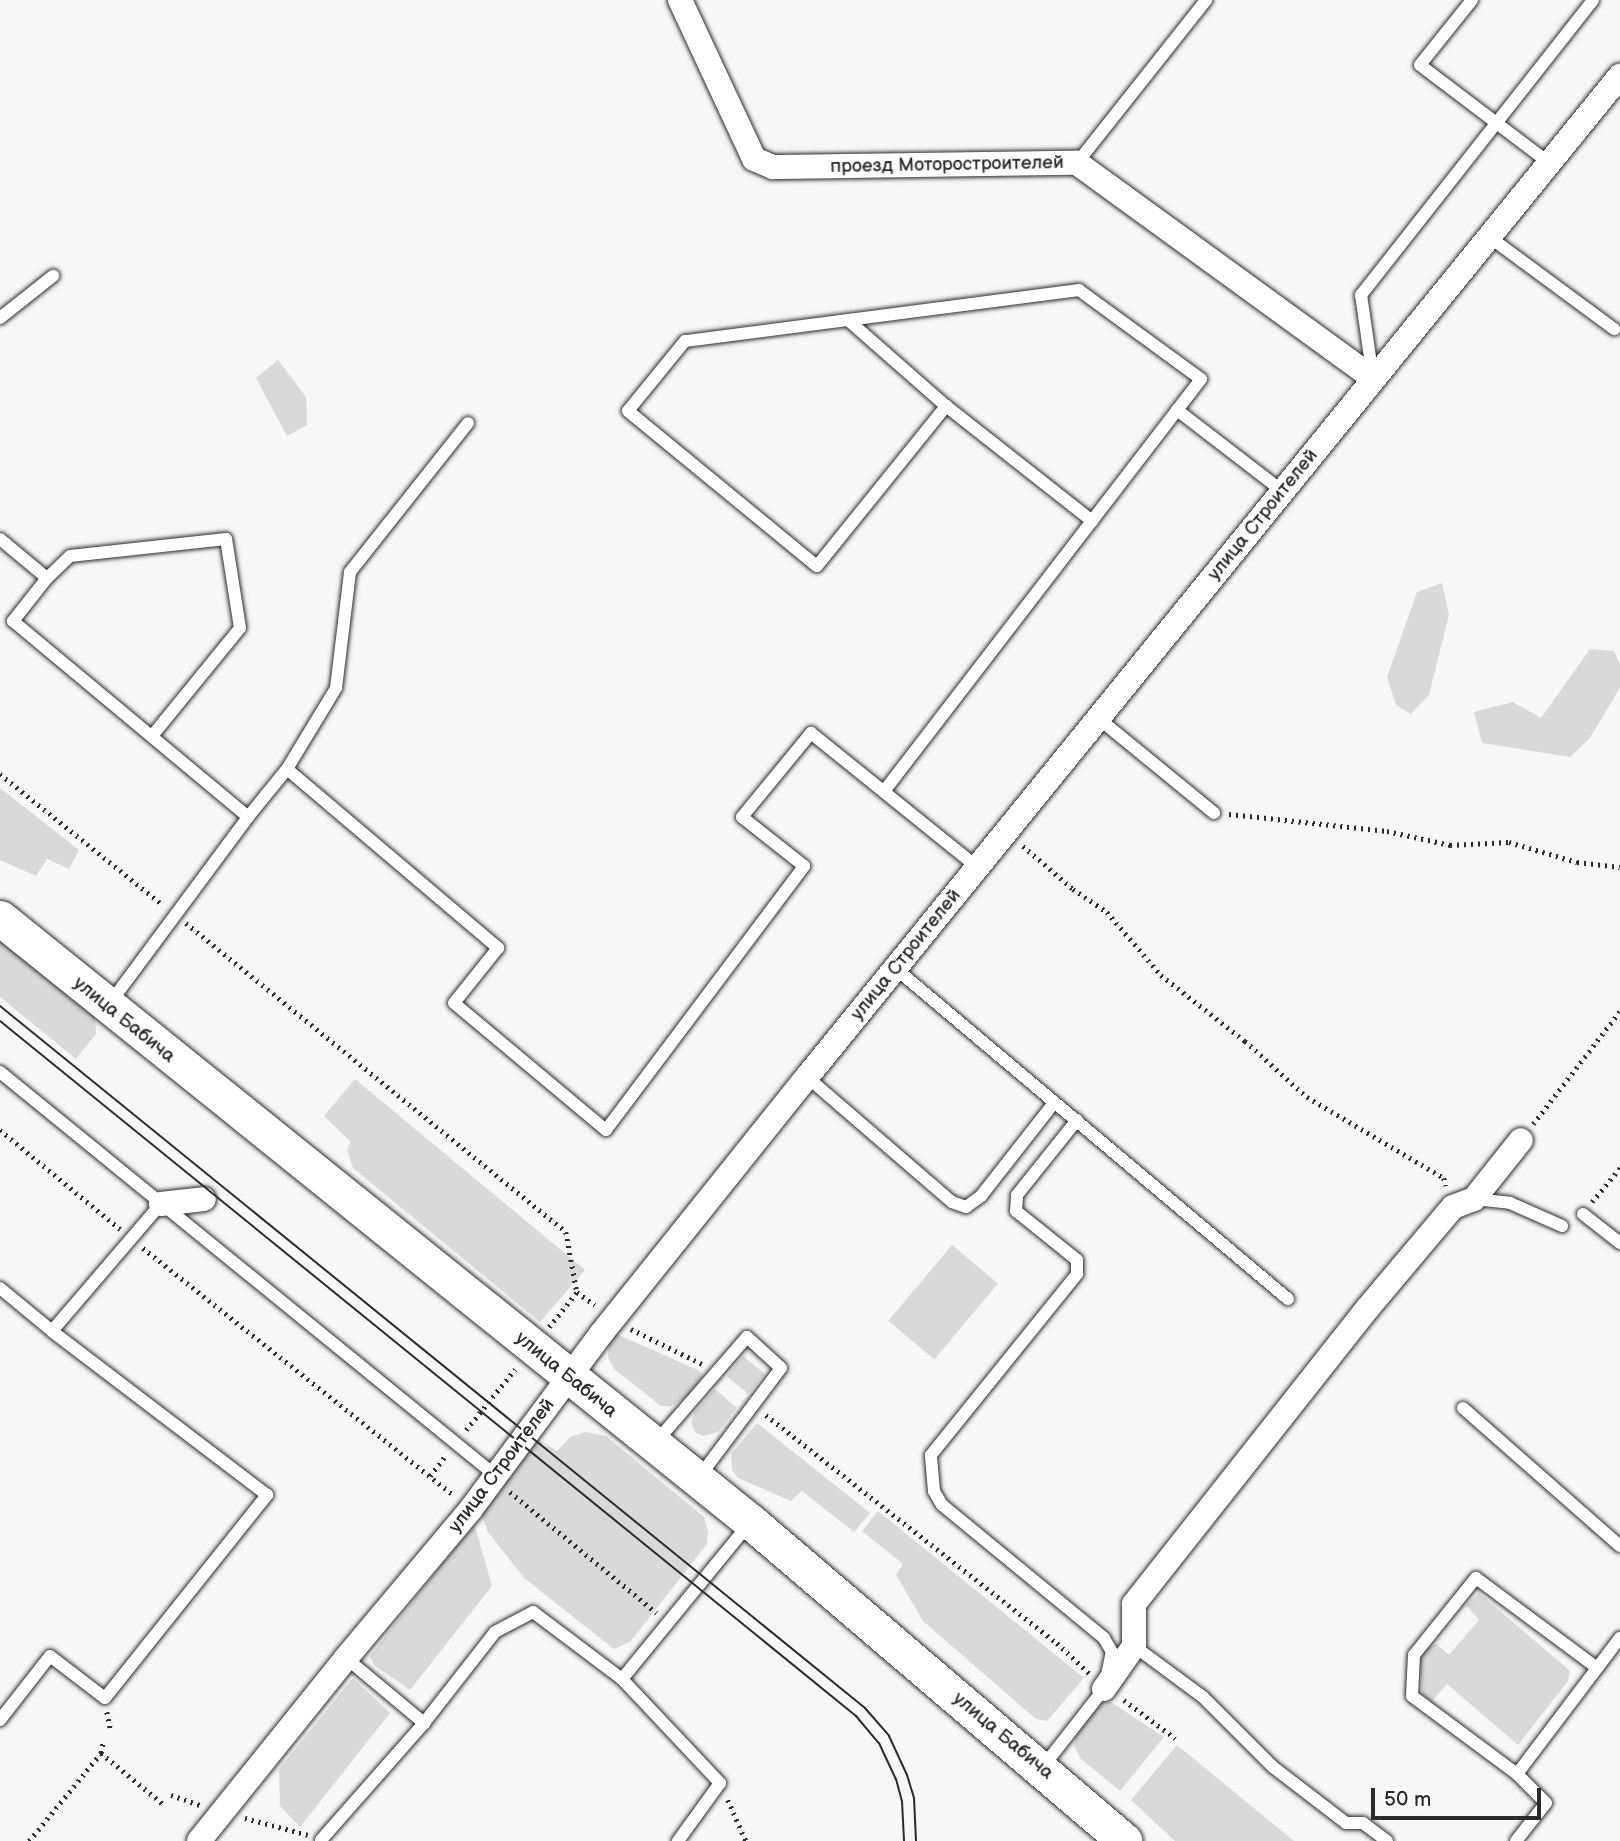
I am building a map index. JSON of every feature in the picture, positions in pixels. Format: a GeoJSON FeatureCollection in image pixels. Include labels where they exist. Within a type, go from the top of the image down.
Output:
{"type":"FeatureCollection","features":[{"type":"Feature","properties":{"kind":"street","name":"проезд Моторостроителей"},"geometry":{"type":"LineString","coordinates":[[680,0],[754,159],[773,167],[1077,163],[1373,378]]}},
{"type":"Feature","properties":{"kind":"street","name":"улица Строителей"},"geometry":{"type":"LineString","coordinates":[[199,1841],[346,1658],[471,1509],[614,1318],[807,1077],[1620,76]]}},
{"type":"Feature","properties":{"kind":"street","name":"улица Бабича"},"geometry":{"type":"LineString","coordinates":[[0,918],[107,1007],[751,1522],[1124,1841]]}},
{"type":"Feature","properties":{"kind":"street"},"geometry":{"type":"LineString","coordinates":[[1104,1689],[1134,1646],[1134,1604],[1367,1309],[1521,1140]]}},
{"type":"Feature","properties":{"kind":"street"},"geometry":{"type":"LineString","coordinates":[[161,1205],[204,1199]]}},
{"type":"Feature","properties":{"kind":"lane"},"geometry":{"type":"LineString","coordinates":[[1077,163],[1206,0]]}},
{"type":"Feature","properties":{"kind":"lane"},"geometry":{"type":"LineString","coordinates":[[1472,0],[1420,65],[1548,162]]}},
{"type":"Feature","properties":{"kind":"lane"},"geometry":{"type":"LineString","coordinates":[[1373,378],[1361,295],[1593,0]]}},
{"type":"Feature","properties":{"kind":"lane"},"geometry":{"type":"LineString","coordinates":[[1488,236],[1618,327]]}},
{"type":"Feature","properties":{"kind":"lane"},"geometry":{"type":"LineString","coordinates":[[0,318],[53,276]]}},
{"type":"Feature","properties":{"kind":"lane"},"geometry":{"type":"LineString","coordinates":[[885,790],[1201,379],[1079,290],[685,341],[628,411],[817,566],[946,406]]}},
{"type":"Feature","properties":{"kind":"lane"},"geometry":{"type":"LineString","coordinates":[[848,320],[946,406],[1092,521]]}},
{"type":"Feature","properties":{"kind":"lane"},"geometry":{"type":"LineString","coordinates":[[1177,410],[1282,491]]}},
{"type":"Feature","properties":{"kind":"lane"},"geometry":{"type":"LineString","coordinates":[[107,1007],[248,817],[288,769],[336,688],[349,572],[468,423]]}},
{"type":"Feature","properties":{"kind":"lane"},"geometry":{"type":"LineString","coordinates":[[0,539],[47,578]]}},
{"type":"Feature","properties":{"kind":"lane"},"geometry":{"type":"LineString","coordinates":[[152,736],[240,628],[226,539],[70,556],[47,578],[13,621],[248,817]]}},
{"type":"Feature","properties":{"kind":"lane"},"geometry":{"type":"LineString","coordinates":[[1098,718],[1214,813]]}},
{"type":"Feature","properties":{"kind":"lane"},"geometry":{"type":"LineString","coordinates":[[288,769],[498,948],[454,1003],[606,1130],[804,866],[742,817],[811,733],[885,790],[977,867]]}},
{"type":"Feature","properties":{"kind":"lane"},"geometry":{"type":"LineString","coordinates":[[895,968],[1288,1299]]}},
{"type":"Feature","properties":{"kind":"lane"},"geometry":{"type":"LineString","coordinates":[[0,1072],[456,1443],[495,1478]]}},
{"type":"Feature","properties":{"kind":"lane"},"geometry":{"type":"LineString","coordinates":[[807,1077],[951,1202],[966,1207],[981,1196],[1054,1103]]}},
{"type":"Feature","properties":{"kind":"lane"},"geometry":{"type":"LineString","coordinates":[[1042,1769],[1104,1689],[1112,1652],[1104,1638],[942,1505],[934,1492],[931,1455],[1077,1274],[1077,1260],[1016,1211],[1017,1195],[1077,1121]]}},
{"type":"Feature","properties":{"kind":"lane"},"geometry":{"type":"LineString","coordinates":[[1463,1203],[1510,1203],[1562,1226]]}},
{"type":"Feature","properties":{"kind":"lane"},"geometry":{"type":"LineString","coordinates":[[52,1331],[161,1205]]}},
{"type":"Feature","properties":{"kind":"lane"},"geometry":{"type":"LineString","coordinates":[[1583,1214],[1620,1243]]}},
{"type":"Feature","properties":{"kind":"lane"},"geometry":{"type":"LineString","coordinates":[[0,1288],[52,1331],[267,1494],[105,1698],[50,1656],[0,1720]]}},
{"type":"Feature","properties":{"kind":"lane"},"geometry":{"type":"LineString","coordinates":[[654,1444],[716,1376],[747,1337],[781,1368],[755,1406],[697,1479]]}},
{"type":"Feature","properties":{"kind":"lane"},"geometry":{"type":"LineString","coordinates":[[1463,1409],[1620,1546]]}},
{"type":"Feature","properties":{"kind":"lane"},"geometry":{"type":"LineString","coordinates":[[622,1679],[751,1522]]}},
{"type":"Feature","properties":{"kind":"lane"},"geometry":{"type":"LineString","coordinates":[[1516,1841],[1546,1803],[1517,1774],[1412,1696],[1414,1656],[1476,1578],[1597,1668]]}},
{"type":"Feature","properties":{"kind":"lane"},"geometry":{"type":"LineString","coordinates":[[321,1840],[424,1723],[495,1632],[533,1612],[622,1679],[720,1783],[678,1841]]}},
{"type":"Feature","properties":{"kind":"lane"},"geometry":{"type":"LineString","coordinates":[[1517,1774],[1620,1638]]}},
{"type":"Feature","properties":{"kind":"lane"},"geometry":{"type":"LineString","coordinates":[[1134,1646],[1203,1697],[1283,1775],[1346,1823],[1363,1823],[1387,1841]]}},
{"type":"Feature","properties":{"kind":"lane"},"geometry":{"type":"LineString","coordinates":[[346,1658],[424,1723]]}},
{"type":"Feature","properties":{"kind":"path"},"geometry":{"type":"LineString","coordinates":[[0,774],[566,1232],[577,1292],[614,1318],[698,1361],[716,1376]]}},
{"type":"Feature","properties":{"kind":"path"},"geometry":{"type":"LineString","coordinates":[[1214,813],[1387,831],[1450,845],[1509,842],[1577,862],[1620,867]]}},
{"type":"Feature","properties":{"kind":"path"},"geometry":{"type":"LineString","coordinates":[[1006,831],[1073,889],[1107,912],[1161,975],[1245,1041],[1307,1097],[1444,1178],[1463,1203]]}},
{"type":"Feature","properties":{"kind":"path"},"geometry":{"type":"LineString","coordinates":[[1521,1140],[1620,1011]]}},
{"type":"Feature","properties":{"kind":"path"},"geometry":{"type":"LineString","coordinates":[[0,1130],[132,1239],[471,1509]]}},
{"type":"Feature","properties":{"kind":"path"},"geometry":{"type":"LineString","coordinates":[[1583,1214],[1620,1168]]}},
{"type":"Feature","properties":{"kind":"path"},"geometry":{"type":"LineString","coordinates":[[430,1476],[577,1292]]}},
{"type":"Feature","properties":{"kind":"path"},"geometry":{"type":"LineString","coordinates":[[755,1406],[1057,1643],[1104,1689],[1140,1709],[1175,1738]]}},
{"type":"Feature","properties":{"kind":"path"},"geometry":{"type":"LineString","coordinates":[[495,1478],[668,1622]]}},
{"type":"Feature","properties":{"kind":"path"},"geometry":{"type":"LineString","coordinates":[[29,1841],[102,1753],[103,1742]]}},
{"type":"Feature","properties":{"kind":"path"},"geometry":{"type":"LineString","coordinates":[[102,1753],[163,1804]]}},
{"type":"Feature","properties":{"kind":"path"},"geometry":{"type":"LineString","coordinates":[[720,1783],[746,1841]]}},
{"type":"Feature","properties":{"kind":"shaded area"},"geometry":{"type":"Polygon","coordinates":[[[278,360],[306,397],[307,425],[287,436],[256,378],[278,360]]]}},
{"type":"Feature","properties":{"kind":"shaded area"},"geometry":{"type":"Polygon","coordinates":[[[1442,583],[1449,615],[1429,695],[1411,714],[1396,705],[1387,677],[1417,592],[1442,583]]]}},
{"type":"Feature","properties":{"kind":"shaded area"},"geometry":{"type":"Polygon","coordinates":[[[1590,649],[1614,651],[1620,665],[1620,688],[1589,739],[1570,757],[1482,743],[1474,712],[1513,702],[1541,718],[1590,649]]]}},
{"type":"Feature","properties":{"kind":"shaded area"},"geometry":{"type":"Polygon","coordinates":[[[0,788],[79,850],[69,869],[47,859],[36,876],[0,860],[0,788]]]}},
{"type":"Feature","properties":{"kind":"shaded area"},"geometry":{"type":"Polygon","coordinates":[[[0,935],[95,1013],[96,1034],[76,1059],[0,997],[0,935]]]}},
{"type":"Feature","properties":{"kind":"shaded area"},"geometry":{"type":"Polygon","coordinates":[[[355,1079],[585,1270],[540,1322],[353,1168],[347,1150],[351,1142],[324,1116],[355,1079]]]}},
{"type":"Feature","properties":{"kind":"shaded area"},"geometry":{"type":"Polygon","coordinates":[[[952,1245],[998,1284],[934,1359],[888,1321],[952,1245]]]}},
{"type":"Feature","properties":{"kind":"shaded area"},"geometry":{"type":"Polygon","coordinates":[[[614,1333],[698,1370],[703,1376],[688,1395],[672,1406],[661,1406],[614,1369],[608,1357],[609,1341],[614,1333]]]}},
{"type":"Feature","properties":{"kind":"shaded area"},"geometry":{"type":"Polygon","coordinates":[[[743,1356],[765,1374],[748,1394],[727,1376],[743,1356]]]}},
{"type":"Feature","properties":{"kind":"shaded area"},"geometry":{"type":"Polygon","coordinates":[[[715,1389],[737,1408],[718,1432],[703,1436],[695,1432],[691,1422],[695,1412],[715,1389]]]}},
{"type":"Feature","properties":{"kind":"shaded area"},"geometry":{"type":"Polygon","coordinates":[[[757,1423],[870,1513],[854,1532],[802,1491],[791,1501],[738,1478],[732,1470],[731,1454],[757,1423]]]}},
{"type":"Feature","properties":{"kind":"shaded area"},"geometry":{"type":"Polygon","coordinates":[[[585,1432],[606,1436],[704,1517],[708,1532],[707,1544],[630,1642],[614,1649],[524,1578],[488,1532],[480,1511],[538,1439],[557,1451],[570,1437],[585,1432]]]}},
{"type":"Feature","properties":{"kind":"shaded area"},"geometry":{"type":"Polygon","coordinates":[[[878,1511],[1084,1678],[1047,1721],[1036,1719],[923,1621],[896,1575],[903,1564],[862,1531],[878,1511]]]}},
{"type":"Feature","properties":{"kind":"shaded area"},"geometry":{"type":"Polygon","coordinates":[[[474,1523],[492,1586],[410,1690],[374,1665],[370,1656],[474,1523]]]}},
{"type":"Feature","properties":{"kind":"shaded area"},"geometry":{"type":"Polygon","coordinates":[[[1479,1593],[1570,1671],[1568,1681],[1518,1745],[1447,1684],[1432,1701],[1422,1694],[1420,1650],[1436,1644],[1449,1655],[1479,1620],[1466,1605],[1479,1593]]]}},
{"type":"Feature","properties":{"kind":"shaded area"},"geometry":{"type":"Polygon","coordinates":[[[353,1678],[390,1713],[300,1827],[280,1806],[279,1769],[353,1678]]]}},
{"type":"Feature","properties":{"kind":"shaded area"},"geometry":{"type":"Polygon","coordinates":[[[1111,1702],[1164,1737],[1120,1791],[1080,1758],[1074,1745],[1077,1730],[1091,1711],[1100,1704],[1111,1702]]]}},
{"type":"Feature","properties":{"kind":"shaded area"},"geometry":{"type":"Polygon","coordinates":[[[1177,1745],[1294,1841],[1175,1841],[1131,1800],[1177,1745]]]}},
{"type":"Feature","properties":{"kind":"tram line"},"geometry":{"type":"LineString","coordinates":[[0,1006],[865,1708],[889,1736],[907,1775],[914,1798],[916,1841]]}},
{"type":"Feature","properties":{"kind":"tram line"},"geometry":{"type":"LineString","coordinates":[[0,1021],[856,1716],[879,1743],[896,1779],[902,1801],[904,1841]]}}]}
